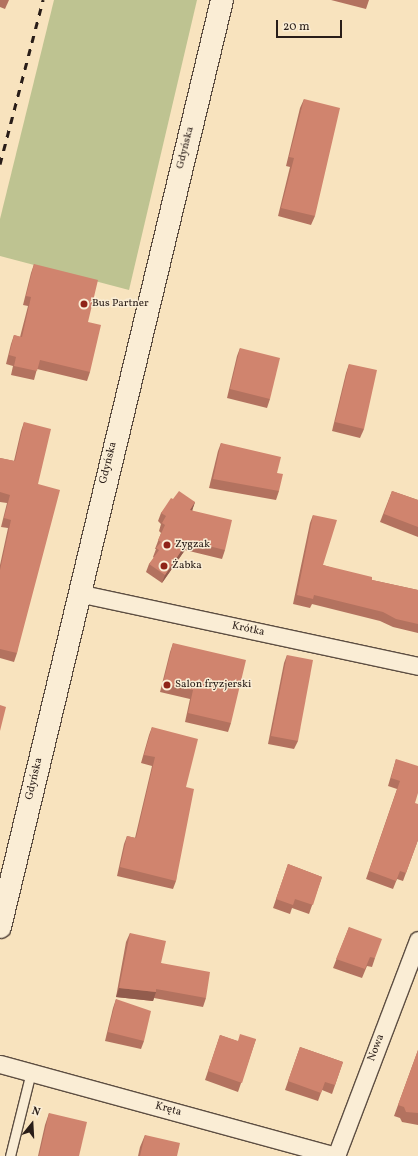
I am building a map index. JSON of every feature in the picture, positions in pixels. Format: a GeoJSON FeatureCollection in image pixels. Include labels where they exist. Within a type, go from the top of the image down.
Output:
{"type":"FeatureCollection","features":[{"type":"Feature","properties":{"kind":"main road","name":"Gdyńska"},"geometry":{"type":"LineString","coordinates":[[0,927],[78,593],[222,0]]}},
{"type":"Feature","properties":{"kind":"street","name":"Krótka"},"geometry":{"type":"LineString","coordinates":[[78,593],[418,666]]}},
{"type":"Feature","properties":{"kind":"street","name":"Nowa"},"geometry":{"type":"LineString","coordinates":[[336,1156],[418,940]]}},
{"type":"Feature","properties":{"kind":"street","name":"Kręta"},"geometry":{"type":"LineString","coordinates":[[0,1064],[292,1150],[336,1156]]}},
{"type":"Feature","properties":{"kind":"lane"},"geometry":{"type":"LineString","coordinates":[[10,1156],[31,1072]]}},
{"type":"Feature","properties":{"kind":"green space"},"geometry":{"type":"Polygon","coordinates":[[[54,0],[197,0],[129,290],[0,256],[0,219],[54,0]]]}},
{"type":"Feature","properties":{"kind":"building"},"geometry":{"type":"Polygon","coordinates":[[[304,99],[340,108],[315,216],[281,208],[294,158],[289,157],[304,99]]]}},
{"type":"Feature","properties":{"kind":"building"},"geometry":{"type":"Polygon","coordinates":[[[34,264],[98,280],[88,322],[101,325],[90,372],[40,360],[37,371],[14,366],[16,357],[9,355],[14,335],[22,337],[31,297],[26,296],[34,264]]]}},
{"type":"Feature","properties":{"kind":"building"},"geometry":{"type":"Polygon","coordinates":[[[240,348],[280,358],[270,399],[230,389],[240,348]]]}},
{"type":"Feature","properties":{"kind":"building"},"geometry":{"type":"Polygon","coordinates":[[[349,364],[377,370],[364,429],[335,422],[349,364]]]}},
{"type":"Feature","properties":{"kind":"building"},"geometry":{"type":"Polygon","coordinates":[[[24,422],[51,429],[38,484],[60,490],[17,653],[0,649],[0,570],[11,520],[4,518],[10,495],[0,492],[0,458],[15,461],[24,422]]]}},
{"type":"Feature","properties":{"kind":"building"},"geometry":{"type":"Polygon","coordinates":[[[221,443],[281,457],[277,473],[283,474],[279,491],[213,479],[221,443]]]}},
{"type":"Feature","properties":{"kind":"building"},"geometry":{"type":"Polygon","coordinates":[[[179,491],[195,502],[190,510],[232,520],[225,550],[188,541],[165,575],[149,564],[159,550],[156,548],[161,542],[158,540],[165,525],[162,523],[166,516],[161,513],[171,498],[173,499],[179,491]]]}},
{"type":"Feature","properties":{"kind":"building"},"geometry":{"type":"Polygon","coordinates":[[[392,491],[418,500],[418,527],[384,514],[392,491]]]}},
{"type":"Feature","properties":{"kind":"building"},"geometry":{"type":"Polygon","coordinates":[[[313,515],[337,520],[323,565],[372,577],[372,580],[418,590],[418,624],[396,619],[383,612],[314,595],[313,599],[297,595],[313,515]]]}},
{"type":"Feature","properties":{"kind":"building"},"geometry":{"type":"Polygon","coordinates":[[[173,643],[246,660],[231,723],[188,713],[193,690],[163,683],[173,643]]]}},
{"type":"Feature","properties":{"kind":"building"},"geometry":{"type":"Polygon","coordinates":[[[287,655],[313,660],[298,741],[271,736],[287,655]]]}},
{"type":"Feature","properties":{"kind":"building"},"geometry":{"type":"Polygon","coordinates":[[[0,705],[6,707],[0,731],[0,705]]]}},
{"type":"Feature","properties":{"kind":"building"},"geometry":{"type":"Polygon","coordinates":[[[152,727],[198,739],[186,787],[194,789],[176,881],[120,867],[127,836],[136,838],[155,757],[144,755],[152,727]]]}},
{"type":"Feature","properties":{"kind":"building"},"geometry":{"type":"Polygon","coordinates":[[[396,759],[418,766],[418,793],[415,803],[418,804],[418,840],[406,873],[400,871],[396,881],[369,871],[400,781],[391,778],[396,759]]]}},
{"type":"Feature","properties":{"kind":"building"},"geometry":{"type":"Polygon","coordinates":[[[288,864],[322,877],[313,905],[295,899],[293,905],[276,899],[288,864]]]}},
{"type":"Feature","properties":{"kind":"building"},"geometry":{"type":"Polygon","coordinates":[[[349,927],[382,939],[375,958],[370,957],[365,969],[336,959],[349,927]]]}},
{"type":"Feature","properties":{"kind":"building"},"geometry":{"type":"Polygon","coordinates":[[[130,933],[166,941],[161,963],[210,972],[206,998],[156,989],[156,992],[119,988],[130,933]]]}},
{"type":"Feature","properties":{"kind":"building"},"geometry":{"type":"Polygon","coordinates":[[[116,999],[151,1011],[144,1041],[108,1032],[116,999]]]}},
{"type":"Feature","properties":{"kind":"building"},"geometry":{"type":"Polygon","coordinates":[[[240,1034],[256,1039],[242,1083],[208,1071],[220,1035],[238,1041],[240,1034]]]}},
{"type":"Feature","properties":{"kind":"building"},"geometry":{"type":"Polygon","coordinates":[[[300,1047],[343,1062],[335,1085],[325,1082],[321,1093],[288,1081],[300,1047]]]}},
{"type":"Feature","properties":{"kind":"building"},"geometry":{"type":"Polygon","coordinates":[[[418,1050],[418,1113],[406,1112],[404,1107],[398,1105],[418,1050]]]}},
{"type":"Feature","properties":{"kind":"building"},"geometry":{"type":"Polygon","coordinates":[[[49,1113],[87,1122],[79,1156],[39,1156],[49,1113]]]}},
{"type":"Feature","properties":{"kind":"building"},"geometry":{"type":"Polygon","coordinates":[[[145,1135],[180,1143],[177,1156],[140,1156],[145,1135]]]}},
{"type":"Feature","properties":{"kind":"railway"},"geometry":{"type":"LineString","coordinates":[[0,164],[43,0]]}},
{"type":"Feature","properties":{"kind":"place","name":"Bus Partner"},"geometry":{"type":"Point","coordinates":[84,304]}},
{"type":"Feature","properties":{"kind":"place","name":"Zygzak"},"geometry":{"type":"Point","coordinates":[167,545]}},
{"type":"Feature","properties":{"kind":"place","name":"Żabka"},"geometry":{"type":"Point","coordinates":[164,566]}},
{"type":"Feature","properties":{"kind":"place","name":"Salon fryzjerski"},"geometry":{"type":"Point","coordinates":[167,685]}}]}
